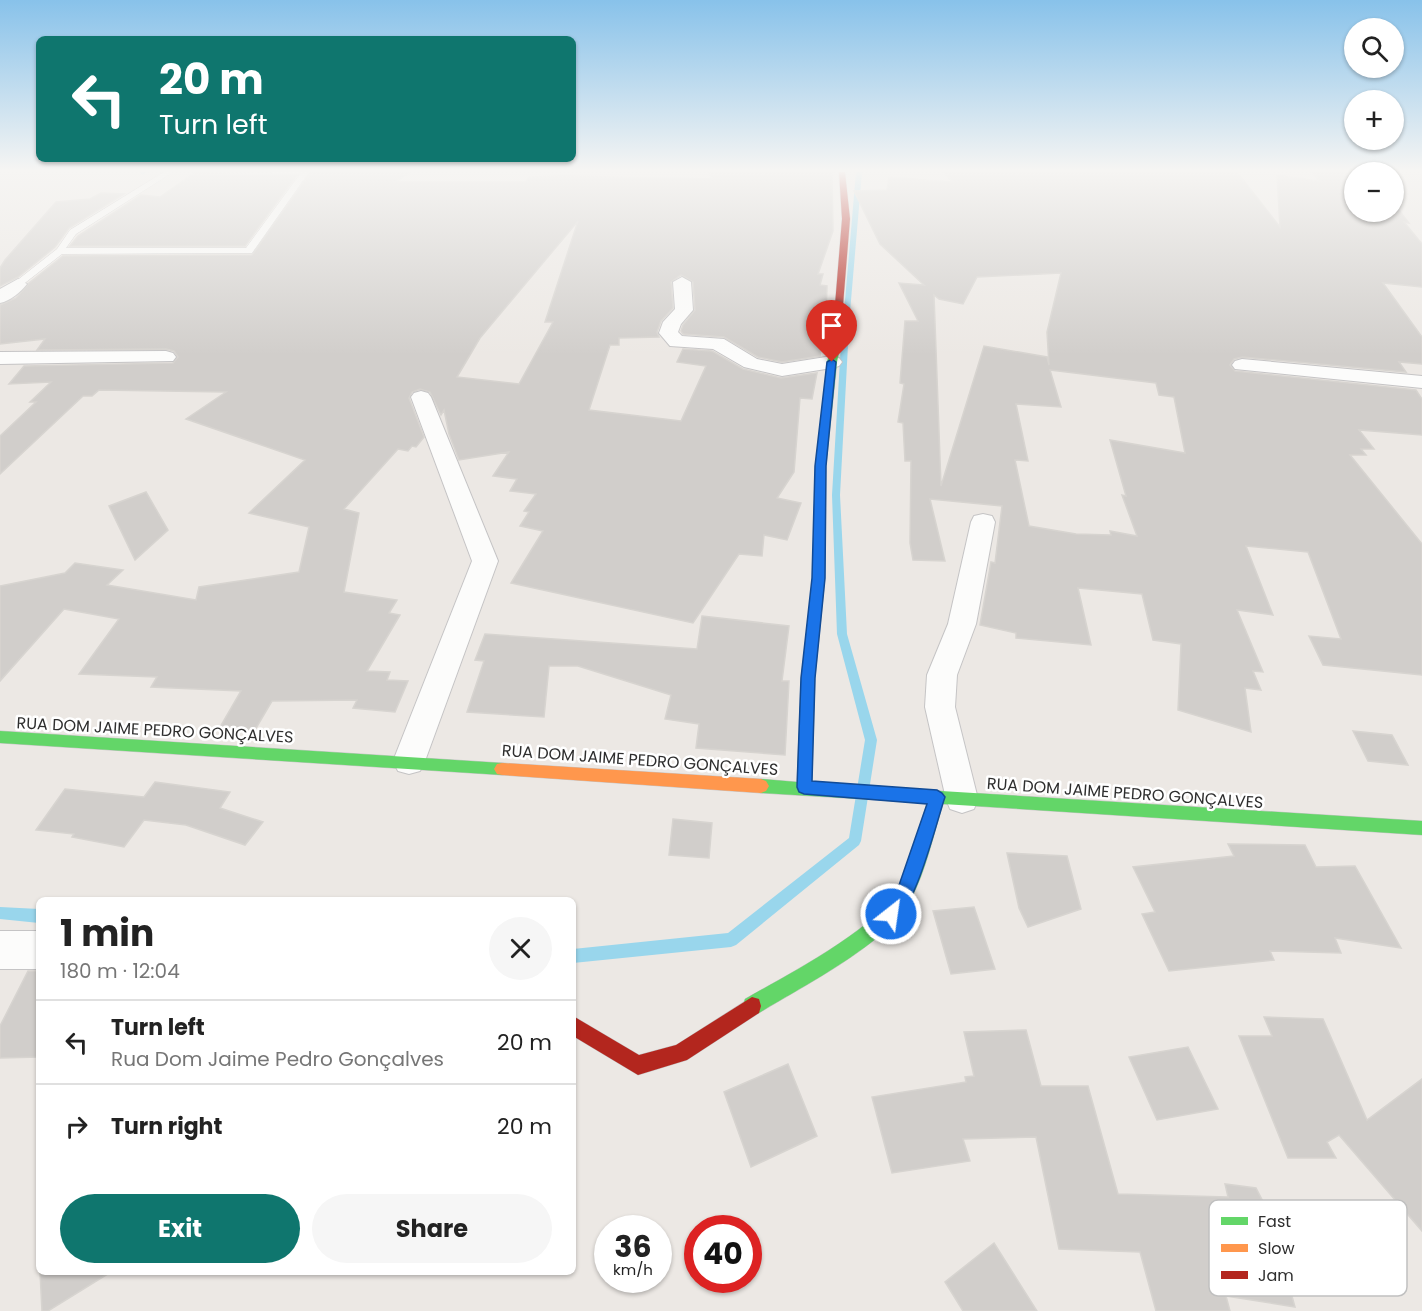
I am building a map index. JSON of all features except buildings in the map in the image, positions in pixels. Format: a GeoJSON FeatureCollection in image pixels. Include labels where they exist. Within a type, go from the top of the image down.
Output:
{"type":"FeatureCollection","features":[{"type":"Feature","properties":{"kind":"street"},"geometry":{"type":"LineString","coordinates":[[809,788],[808,678],[819,578],[821,466],[832,362],[840,325],[838,296],[845,233]]}},
{"type":"Feature","properties":{"kind":"street"},"geometry":{"type":"LineString","coordinates":[[682,282],[684,310],[672,322],[668,333],[677,342],[717,343],[752,363],[782,370],[832,362]]}},
{"type":"Feature","properties":{"kind":"street"},"geometry":{"type":"LineString","coordinates":[[0,298],[18,284]]}},
{"type":"Feature","properties":{"kind":"street"},"geometry":{"type":"LineString","coordinates":[[0,358],[166,357]]}},
{"type":"Feature","properties":{"kind":"street"},"geometry":{"type":"LineString","coordinates":[[1242,364],[1422,382]]}},
{"type":"Feature","properties":{"kind":"street"},"geometry":{"type":"LineString","coordinates":[[409,761],[485,561],[421,397]]}},
{"type":"Feature","properties":{"kind":"street"},"geometry":{"type":"LineString","coordinates":[[576,1027],[638,1065],[680,1053],[868,932],[891,914],[904,895],[942,798],[940,707],[942,675],[962,624],[983,522]]}},
{"type":"Feature","properties":{"kind":"street","name":"RUA DOM JAIME PEDRO GONÇALVES"},"geometry":{"type":"LineString","coordinates":[[0,737],[409,761],[1422,828]]}},
{"type":"Feature","properties":{"kind":"street"},"geometry":{"type":"LineString","coordinates":[[0,950],[36,950]]}},
{"type":"Feature","properties":{"kind":"lane"},"geometry":{"type":"LineString","coordinates":[[18,284],[60,251],[72,233]]}},
{"type":"Feature","properties":{"kind":"lane"},"geometry":{"type":"LineString","coordinates":[[60,251],[249,251],[262,233]]}},
{"type":"Feature","properties":{"kind":"waterway"},"geometry":{"type":"LineString","coordinates":[[847,312],[854,233]]}},
{"type":"Feature","properties":{"kind":"waterway"},"geometry":{"type":"LineString","coordinates":[[576,956],[731,940],[855,841],[871,740],[842,634],[836,495],[844,345]]}},
{"type":"Feature","properties":{"kind":"waterway"},"geometry":{"type":"LineString","coordinates":[[0,913],[36,916]]}},
{"type":"Feature","properties":{"kind":"traffic: fast"},"geometry":{"type":"LineString","coordinates":[[804,787],[808,678],[819,578],[821,466],[832,362],[840,325],[839,305]]}},
{"type":"Feature","properties":{"kind":"traffic: fast"},"geometry":{"type":"LineString","coordinates":[[0,737],[502,769]]}},
{"type":"Feature","properties":{"kind":"traffic: fast"},"geometry":{"type":"LineString","coordinates":[[761,786],[1422,828]]}},
{"type":"Feature","properties":{"kind":"traffic: fast"},"geometry":{"type":"LineString","coordinates":[[752,1006],[834,956],[876,926],[892,911],[903,897],[913,875],[937,797]]}},
{"type":"Feature","properties":{"kind":"traffic: slow"},"geometry":{"type":"LineString","coordinates":[[502,769],[761,786]]}},
{"type":"Feature","properties":{"kind":"traffic: jam"},"geometry":{"type":"LineString","coordinates":[[839,305],[845,233]]}},
{"type":"Feature","properties":{"kind":"traffic: jam"},"geometry":{"type":"LineString","coordinates":[[576,1027],[638,1065],[680,1053],[752,1006]]}},
{"type":"Feature","properties":{"kind":"route"},"geometry":{"type":"LineString","coordinates":[[832,362],[821,466],[819,578],[808,678],[804,787],[937,797],[904,895],[891,914]]}}]}
